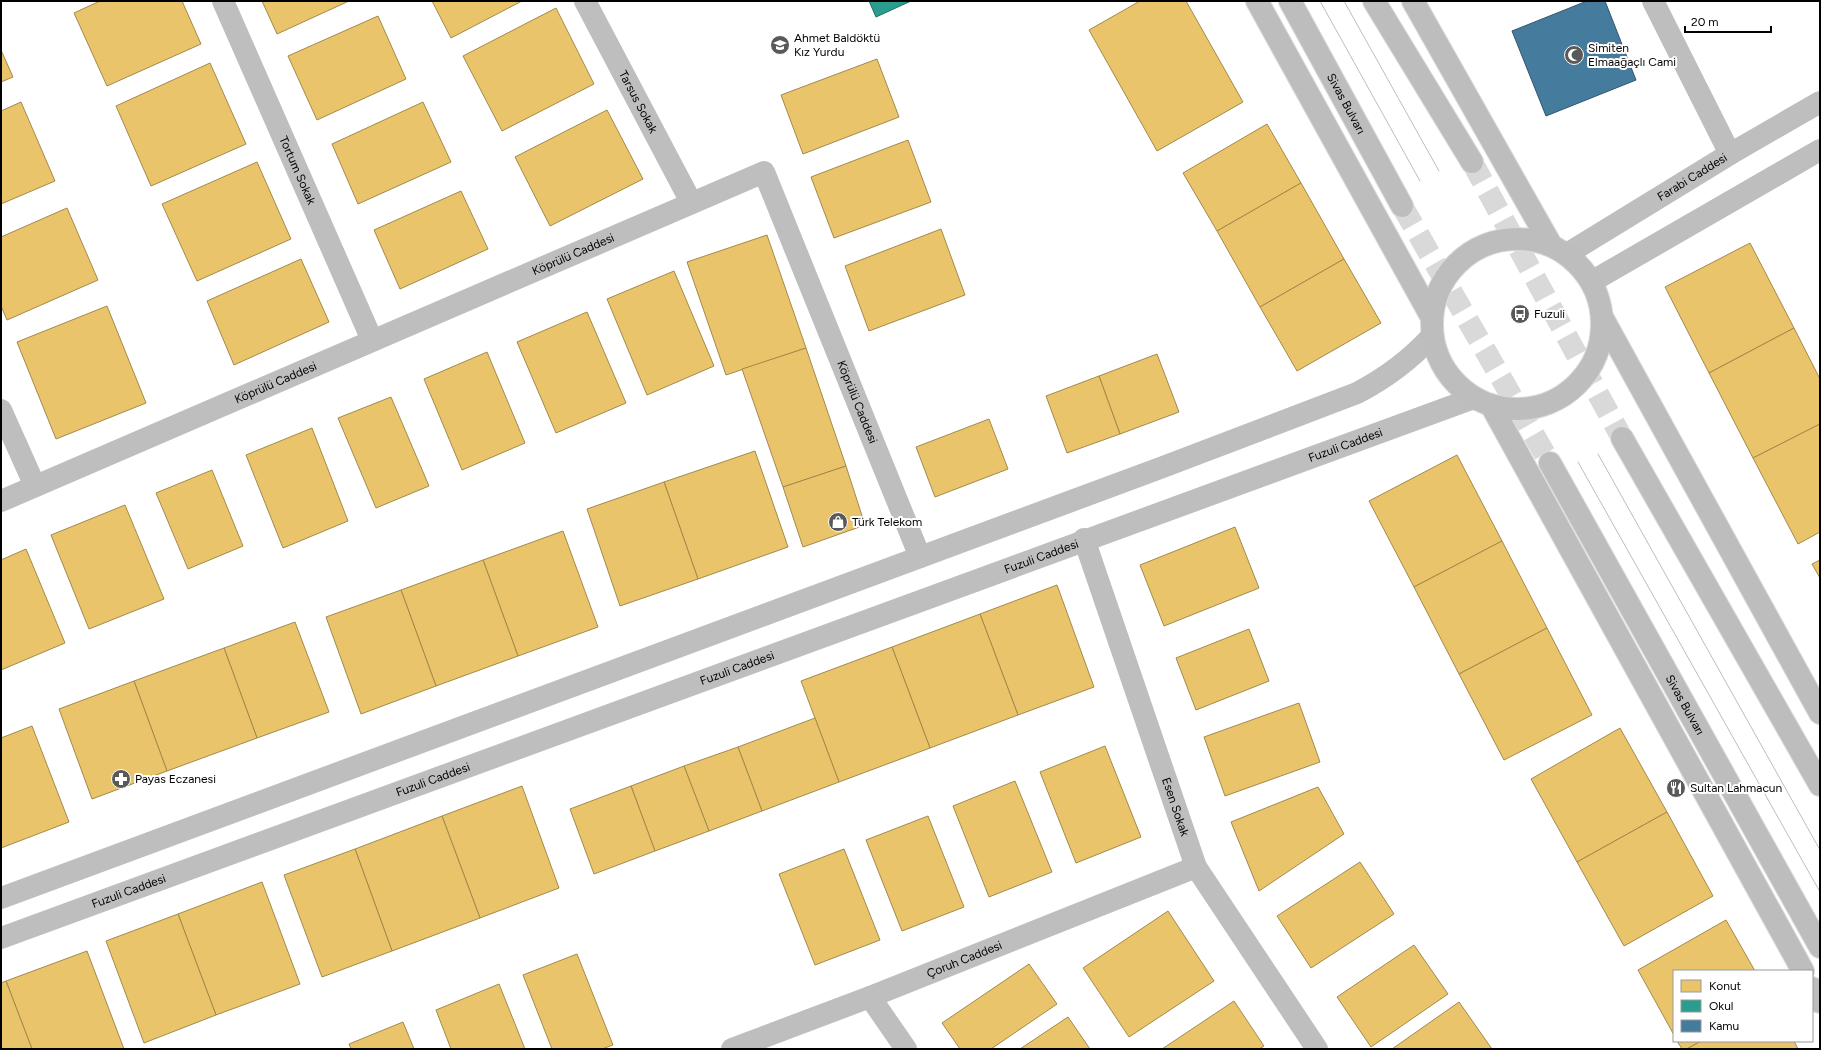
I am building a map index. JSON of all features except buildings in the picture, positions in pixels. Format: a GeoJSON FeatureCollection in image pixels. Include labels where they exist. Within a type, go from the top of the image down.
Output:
{"type":"FeatureCollection","features":[{"type":"Feature","properties":{"kind":"highway"},"geometry":{"type":"LineString","coordinates":[[1257,1],[1432,327]]}},
{"type":"Feature","properties":{"kind":"highway","name":"Sivas Bulvarı"},"geometry":{"type":"LineString","coordinates":[[1290,1],[1402,206]]}},
{"type":"Feature","properties":{"kind":"highway"},"geometry":{"type":"LineString","coordinates":[[1374,1],[1472,162]]}},
{"type":"Feature","properties":{"kind":"highway"},"geometry":{"type":"LineString","coordinates":[[1413,1],[1559,250]]}},
{"type":"Feature","properties":{"kind":"highway"},"geometry":{"type":"LineString","coordinates":[[1515,238],[1533,240],[1559,250],[1580,267],[1591,282],[1598,299],[1602,317],[1601,336],[1596,354],[1588,370],[1576,384],[1562,396],[1545,404],[1533,407],[1509,409],[1483,401],[1459,386],[1446,372],[1437,355],[1432,327],[1434,300],[1445,278],[1452,268],[1465,256],[1480,246],[1497,240],[1515,238]]}},
{"type":"Feature","properties":{"kind":"highway"},"geometry":{"type":"LineString","coordinates":[[1602,317],[1820,713]]}},
{"type":"Feature","properties":{"kind":"highway"},"geometry":{"type":"LineString","coordinates":[[1483,401],[1802,970]]}},
{"type":"Feature","properties":{"kind":"highway"},"geometry":{"type":"LineString","coordinates":[[1622,438],[1820,785]]}},
{"type":"Feature","properties":{"kind":"highway","name":"Sivas Bulvarı"},"geometry":{"type":"LineString","coordinates":[[1550,463],[1820,947]]}},
{"type":"Feature","properties":{"kind":"highway"},"geometry":{"type":"LineString","coordinates":[[1813,990],[1820,1002]]}},
{"type":"Feature","properties":{"kind":"street","name":"Tortum Sokak"},"geometry":{"type":"LineString","coordinates":[[223,1],[372,340]]}},
{"type":"Feature","properties":{"kind":"street","name":"Tarsus Sokak"},"geometry":{"type":"LineString","coordinates":[[585,1],[691,202]]}},
{"type":"Feature","properties":{"kind":"street"},"geometry":{"type":"LineString","coordinates":[[1653,1],[1730,154]]}},
{"type":"Feature","properties":{"kind":"street","name":"Farabi Caddesi"},"geometry":{"type":"LineString","coordinates":[[1559,250],[1820,102]]}},
{"type":"Feature","properties":{"kind":"street"},"geometry":{"type":"LineString","coordinates":[[1591,282],[1820,150]]}},
{"type":"Feature","properties":{"kind":"street","name":"Köprülü Caddesi"},"geometry":{"type":"LineString","coordinates":[[1,501],[691,202],[764,172],[920,557]]}},
{"type":"Feature","properties":{"kind":"street"},"geometry":{"type":"LineString","coordinates":[[1,898],[1163,467],[1356,393],[1399,368],[1417,353],[1432,327]]}},
{"type":"Feature","properties":{"kind":"street","name":"Fuzuli Caddesi"},"geometry":{"type":"LineString","coordinates":[[1,938],[1084,540],[1483,401]]}},
{"type":"Feature","properties":{"kind":"street"},"geometry":{"type":"LineString","coordinates":[[1,410],[35,486]]}},
{"type":"Feature","properties":{"kind":"street","name":"Esen Sokak"},"geometry":{"type":"LineString","coordinates":[[1084,540],[1196,867],[1317,1049]]}},
{"type":"Feature","properties":{"kind":"street","name":"Çoruh Caddesi"},"geometry":{"type":"LineString","coordinates":[[732,1049],[870,997],[1196,867]]}},
{"type":"Feature","properties":{"kind":"street"},"geometry":{"type":"LineString","coordinates":[[870,997],[906,1049]]}},
{"type":"Feature","properties":{"kind":"tunnel"},"geometry":{"type":"LineString","coordinates":[[1472,162],[1622,438]]}},
{"type":"Feature","properties":{"kind":"tunnel"},"geometry":{"type":"LineString","coordinates":[[1402,206],[1550,463]]}},
{"type":"Feature","properties":{"kind":"tram line"},"geometry":{"type":"LineString","coordinates":[[1320,1],[1420,181]]}},
{"type":"Feature","properties":{"kind":"tram line"},"geometry":{"type":"LineString","coordinates":[[1344,1],[1439,171]]}},
{"type":"Feature","properties":{"kind":"tram line"},"geometry":{"type":"LineString","coordinates":[[1598,454],[1820,850]]}},
{"type":"Feature","properties":{"kind":"tram line"},"geometry":{"type":"LineString","coordinates":[[1578,462],[1820,892]]}},
{"type":"Feature","properties":{"kind":"place","name":"Ahmet Baldöktü Kız Yurdu"},"geometry":{"type":"Point","coordinates":[780,45]}},
{"type":"Feature","properties":{"kind":"place","name":"Simiten Elmaağaçlı Cami"},"geometry":{"type":"Point","coordinates":[1574,55]}},
{"type":"Feature","properties":{"kind":"place","name":"Fuzuli"},"geometry":{"type":"Point","coordinates":[1520,314]}},
{"type":"Feature","properties":{"kind":"place","name":"Türk Telekom"},"geometry":{"type":"Point","coordinates":[838,522]}},
{"type":"Feature","properties":{"kind":"place","name":"Payas Eczanesi"},"geometry":{"type":"Point","coordinates":[121,779]}},
{"type":"Feature","properties":{"kind":"place","name":"Sultan Lahmacun"},"geometry":{"type":"Point","coordinates":[1676,788]}}]}
